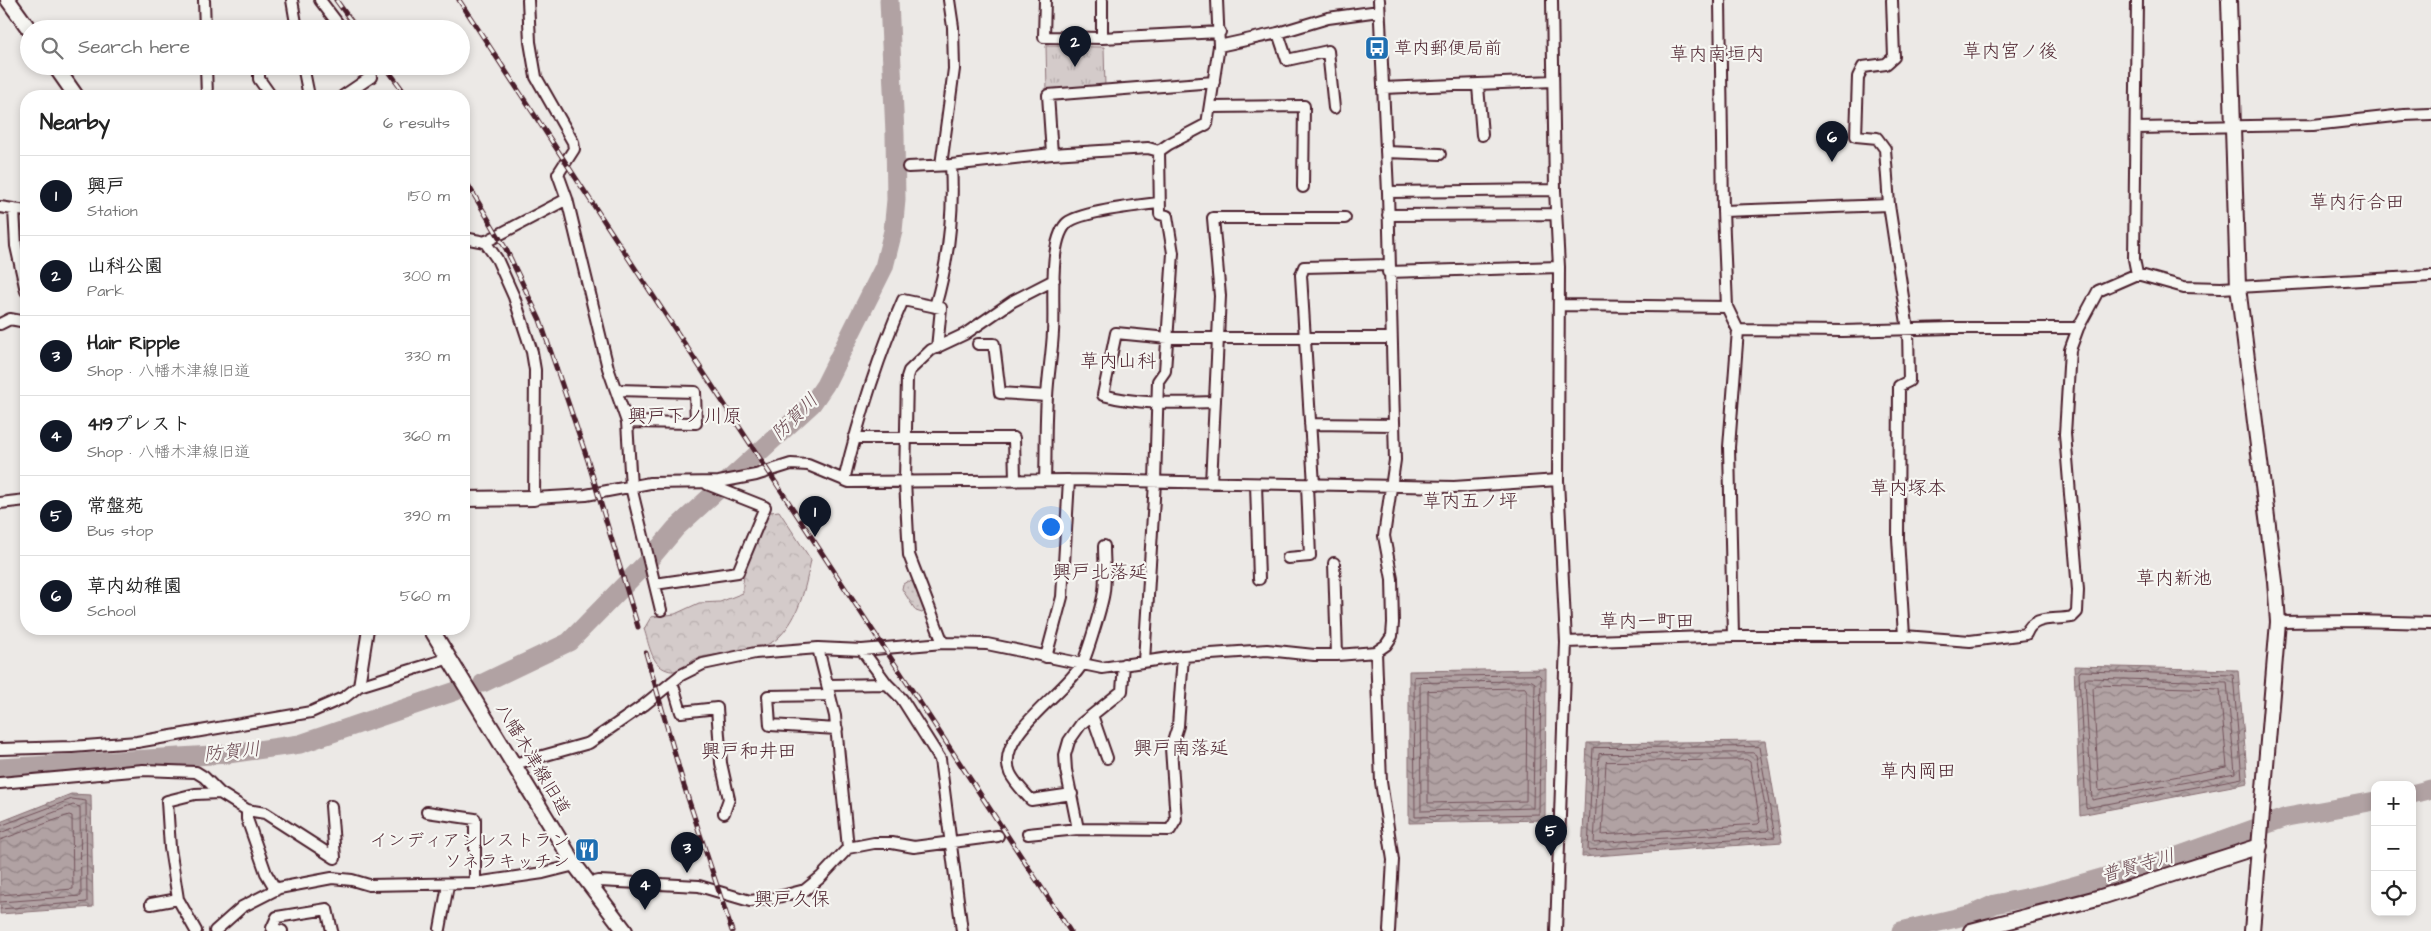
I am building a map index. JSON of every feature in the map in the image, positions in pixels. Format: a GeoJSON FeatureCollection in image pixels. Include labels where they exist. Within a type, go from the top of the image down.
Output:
{"type":"FeatureCollection","features":[{"type":"Feature","properties":{"kind":"street"},"geometry":{"type":"LineString","coordinates":[[8,0],[22,20]]}},
{"type":"Feature","properties":{"kind":"street"},"geometry":{"type":"LineString","coordinates":[[204,0],[205,20]]}},
{"type":"Feature","properties":{"kind":"street"},"geometry":{"type":"LineString","coordinates":[[292,0],[295,20]]}},
{"type":"Feature","properties":{"kind":"street"},"geometry":{"type":"LineString","coordinates":[[320,0],[335,20]]}},
{"type":"Feature","properties":{"kind":"street"},"geometry":{"type":"LineString","coordinates":[[528,0],[530,42],[536,77],[573,142],[574,149],[558,174],[567,199],[591,303],[627,422],[631,487],[661,610]]}},
{"type":"Feature","properties":{"kind":"street"},"geometry":{"type":"LineString","coordinates":[[935,307],[943,279],[950,226],[952,189],[946,165],[954,70],[953,27],[949,0]]}},
{"type":"Feature","properties":{"kind":"street"},"geometry":{"type":"LineString","coordinates":[[1045,0],[1044,37],[1102,38],[1220,32]]}},
{"type":"Feature","properties":{"kind":"street"},"geometry":{"type":"LineString","coordinates":[[1102,0],[1102,38]]}},
{"type":"Feature","properties":{"kind":"street"},"geometry":{"type":"LineString","coordinates":[[1159,152],[1169,144],[1207,124],[1219,46],[1220,32],[1217,0]]}},
{"type":"Feature","properties":{"kind":"street"},"geometry":{"type":"LineString","coordinates":[[1552,0],[1555,190],[1559,267],[1558,480],[1566,642],[1556,931]]}},
{"type":"Feature","properties":{"kind":"street"},"geometry":{"type":"LineString","coordinates":[[1720,0],[1723,211],[1727,307],[1738,330],[1729,447],[1733,636]]}},
{"type":"Feature","properties":{"kind":"street"},"geometry":{"type":"LineString","coordinates":[[1892,0],[1894,58],[1886,64],[1863,67],[1858,77],[1856,136],[1877,138],[1885,149],[1889,205],[1908,330],[1909,381],[1899,386],[1898,426],[1898,538],[1904,636]]}},
{"type":"Feature","properties":{"kind":"street"},"geometry":{"type":"LineString","coordinates":[[2136,274],[2134,259],[2137,0]]}},
{"type":"Feature","properties":{"kind":"street"},"geometry":{"type":"LineString","coordinates":[[2229,0],[2238,287],[2275,581],[2278,622],[2252,931]]}},
{"type":"Feature","properties":{"kind":"street"},"geometry":{"type":"LineString","coordinates":[[514,764],[589,743],[644,705],[672,682],[703,664],[755,654],[818,648],[862,650],[943,643],[988,644],[1102,668],[1144,660],[1267,650],[1314,655],[1376,652],[1386,645],[1392,636],[1392,579],[1384,536],[1395,460],[1388,268],[1388,192],[1379,5],[1278,33],[1219,46]]}},
{"type":"Feature","properties":{"kind":"street"},"geometry":{"type":"LineString","coordinates":[[1278,33],[1287,60],[1328,51],[1334,108]]}},
{"type":"Feature","properties":{"kind":"street"},"geometry":{"type":"LineString","coordinates":[[61,75],[72,90]]}},
{"type":"Feature","properties":{"kind":"street"},"geometry":{"type":"LineString","coordinates":[[206,75],[207,90]]}},
{"type":"Feature","properties":{"kind":"street"},"geometry":{"type":"LineString","coordinates":[[259,75],[259,79],[266,90]]}},
{"type":"Feature","properties":{"kind":"street"},"geometry":{"type":"LineString","coordinates":[[305,75],[307,90]]}},
{"type":"Feature","properties":{"kind":"street"},"geometry":{"type":"LineString","coordinates":[[352,90],[371,77],[370,75]]}},
{"type":"Feature","properties":{"kind":"street"},"geometry":{"type":"LineString","coordinates":[[1052,154],[1048,95],[1214,82]]}},
{"type":"Feature","properties":{"kind":"street"},"geometry":{"type":"LineString","coordinates":[[1383,88],[1553,82]]}},
{"type":"Feature","properties":{"kind":"street"},"geometry":{"type":"LineString","coordinates":[[1478,86],[1482,135]]}},
{"type":"Feature","properties":{"kind":"street"},"geometry":{"type":"LineString","coordinates":[[1211,107],[1304,106],[1303,187]]}},
{"type":"Feature","properties":{"kind":"street"},"geometry":{"type":"LineString","coordinates":[[2136,128],[2233,128],[2313,125],[2404,115],[2431,114]]}},
{"type":"Feature","properties":{"kind":"street"},"geometry":{"type":"LineString","coordinates":[[908,167],[1052,154],[1148,148],[1159,152]]}},
{"type":"Feature","properties":{"kind":"street"},"geometry":{"type":"LineString","coordinates":[[1144,660],[1155,482],[1158,381],[1165,371],[1173,254],[1168,216],[1160,214],[1159,152]]}},
{"type":"Feature","properties":{"kind":"street"},"geometry":{"type":"LineString","coordinates":[[1386,152],[1440,154]]}},
{"type":"Feature","properties":{"kind":"street"},"geometry":{"type":"LineString","coordinates":[[1388,192],[1555,190]]}},
{"type":"Feature","properties":{"kind":"street"},"geometry":{"type":"LineString","coordinates":[[470,239],[486,242],[567,199]]}},
{"type":"Feature","properties":{"kind":"street"},"geometry":{"type":"LineString","coordinates":[[1045,480],[1047,396],[1054,331],[1054,280],[1056,256],[1066,224],[1073,220],[1112,209],[1159,203]]}},
{"type":"Feature","properties":{"kind":"street"},"geometry":{"type":"LineString","coordinates":[[1723,211],[1889,205]]}},
{"type":"Feature","properties":{"kind":"street"},"geometry":{"type":"LineString","coordinates":[[0,207],[20,210]]}},
{"type":"Feature","properties":{"kind":"street"},"geometry":{"type":"LineString","coordinates":[[14,209],[16,246],[20,264]]}},
{"type":"Feature","properties":{"kind":"street"},"geometry":{"type":"LineString","coordinates":[[1388,215],[1556,214]]}},
{"type":"Feature","properties":{"kind":"street"},"geometry":{"type":"LineString","coordinates":[[1211,483],[1220,296],[1213,218],[1345,218]]}},
{"type":"Feature","properties":{"kind":"street"},"geometry":{"type":"LineString","coordinates":[[486,242],[497,259],[514,297],[525,327],[534,361],[534,498]]}},
{"type":"Feature","properties":{"kind":"street"},"geometry":{"type":"LineString","coordinates":[[1288,558],[1310,556],[1310,424],[1301,274],[1304,267],[1559,267]]}},
{"type":"Feature","properties":{"kind":"street"},"geometry":{"type":"LineString","coordinates":[[1566,642],[1733,636],[1904,636],[1970,641],[2026,634],[2028,628],[2035,621],[2072,617],[2077,612],[2078,590],[2065,434],[2070,350],[2078,328],[2098,291],[2136,274],[2184,287],[2238,287],[2431,276]]}},
{"type":"Feature","properties":{"kind":"street"},"geometry":{"type":"LineString","coordinates":[[943,643],[909,555],[906,481],[907,377],[909,371],[918,362],[936,348],[966,334],[1013,301],[1054,280]]}},
{"type":"Feature","properties":{"kind":"street"},"geometry":{"type":"LineString","coordinates":[[844,480],[854,438],[883,344],[903,300],[941,308],[936,348]]}},
{"type":"Feature","properties":{"kind":"street"},"geometry":{"type":"LineString","coordinates":[[1559,305],[1727,307]]}},
{"type":"Feature","properties":{"kind":"street"},"geometry":{"type":"LineString","coordinates":[[0,324],[10,319],[20,321]]}},
{"type":"Feature","properties":{"kind":"street"},"geometry":{"type":"LineString","coordinates":[[1738,330],[1908,330],[2069,326],[2078,328]]}},
{"type":"Feature","properties":{"kind":"street"},"geometry":{"type":"LineString","coordinates":[[1215,402],[1157,403],[1127,401],[1103,395],[1116,333],[1168,338],[1391,338]]}},
{"type":"Feature","properties":{"kind":"street"},"geometry":{"type":"LineString","coordinates":[[978,344],[994,344],[1000,393],[1047,396]]}},
{"type":"Feature","properties":{"kind":"street"},"geometry":{"type":"LineString","coordinates":[[616,390],[695,392],[696,423],[627,422]]}},
{"type":"Feature","properties":{"kind":"street"},"geometry":{"type":"LineString","coordinates":[[1310,424],[1394,425]]}},
{"type":"Feature","properties":{"kind":"street"},"geometry":{"type":"LineString","coordinates":[[854,438],[1014,438],[1015,480]]}},
{"type":"Feature","properties":{"kind":"street"},"geometry":{"type":"LineString","coordinates":[[470,499],[586,495],[650,483],[739,479],[791,464],[808,464],[849,482],[1069,480],[1454,487],[1558,480]]}},
{"type":"Feature","properties":{"kind":"street"},"geometry":{"type":"LineString","coordinates":[[1046,657],[1062,597],[1069,480]]}},
{"type":"Feature","properties":{"kind":"street"},"geometry":{"type":"LineString","coordinates":[[655,584],[738,572],[765,507],[702,482]]}},
{"type":"Feature","properties":{"kind":"street"},"geometry":{"type":"LineString","coordinates":[[1256,484],[1259,579]]}},
{"type":"Feature","properties":{"kind":"street"},"geometry":{"type":"LineString","coordinates":[[0,503],[20,501]]}},
{"type":"Feature","properties":{"kind":"street"},"geometry":{"type":"LineString","coordinates":[[1072,794],[1030,800],[1010,773],[1007,758],[1011,743],[1024,725],[1043,708],[1082,664],[1104,592],[1104,546]]}},
{"type":"Feature","properties":{"kind":"street"},"geometry":{"type":"LineString","coordinates":[[1334,563],[1337,655]]}},
{"type":"Feature","properties":{"kind":"street"},"geometry":{"type":"LineString","coordinates":[[2278,622],[2356,621],[2431,623]]}},
{"type":"Feature","properties":{"kind":"street"},"geometry":{"type":"LineString","coordinates":[[359,686],[367,635]]}},
{"type":"Feature","properties":{"kind":"street","name":"八幡木津線旧道"},"geometry":{"type":"LineString","coordinates":[[435,635],[574,865],[590,883],[625,931]]}},
{"type":"Feature","properties":{"kind":"street"},"geometry":{"type":"LineString","coordinates":[[818,648],[837,730],[848,848]]}},
{"type":"Feature","properties":{"kind":"street"},"geometry":{"type":"LineString","coordinates":[[862,650],[887,684],[902,699],[940,759],[962,931]]}},
{"type":"Feature","properties":{"kind":"street"},"geometry":{"type":"LineString","coordinates":[[1376,652],[1381,782],[1393,860],[1389,931]]}},
{"type":"Feature","properties":{"kind":"street"},"geometry":{"type":"LineString","coordinates":[[1028,834],[1078,829],[1170,830],[1176,820],[1171,748],[1178,726],[1183,656]]}},
{"type":"Feature","properties":{"kind":"street"},"geometry":{"type":"LineString","coordinates":[[0,749],[72,747],[137,742],[310,712],[345,697],[359,686],[450,658]]}},
{"type":"Feature","properties":{"kind":"street"},"geometry":{"type":"LineString","coordinates":[[1078,829],[1066,770],[1065,755],[1069,741],[1077,730],[1092,715],[1122,691],[1124,664]]}},
{"type":"Feature","properties":{"kind":"street"},"geometry":{"type":"LineString","coordinates":[[672,682],[681,712],[717,708],[720,763],[729,799],[724,813]]}},
{"type":"Feature","properties":{"kind":"street"},"geometry":{"type":"LineString","coordinates":[[837,730],[770,725],[768,696],[887,684]]}},
{"type":"Feature","properties":{"kind":"street"},"geometry":{"type":"LineString","coordinates":[[1092,715],[1107,758]]}},
{"type":"Feature","properties":{"kind":"street"},"geometry":{"type":"LineString","coordinates":[[0,783],[143,770],[196,772],[204,776],[220,793],[247,810],[265,813],[335,858],[331,806]]}},
{"type":"Feature","properties":{"kind":"street"},"geometry":{"type":"LineString","coordinates":[[196,931],[178,899],[170,848],[167,801],[195,794],[220,793]]}},
{"type":"Feature","properties":{"kind":"street"},"geometry":{"type":"LineString","coordinates":[[247,810],[258,851],[266,873],[276,890]]}},
{"type":"Feature","properties":{"kind":"street"},"geometry":{"type":"LineString","coordinates":[[427,812],[475,819],[475,882]]}},
{"type":"Feature","properties":{"kind":"street"},"geometry":{"type":"LineString","coordinates":[[590,883],[599,881],[683,884],[718,891],[750,901],[774,898],[804,890],[821,877],[848,848],[874,843],[892,843],[914,847],[998,836]]}},
{"type":"Feature","properties":{"kind":"street"},"geometry":{"type":"LineString","coordinates":[[1971,931],[2101,896],[2260,841]]}},
{"type":"Feature","properties":{"kind":"street"},"geometry":{"type":"LineString","coordinates":[[215,931],[242,907],[276,890],[332,878],[352,880],[369,885],[408,883],[448,885],[543,873],[574,865]]}},
{"type":"Feature","properties":{"kind":"street"},"geometry":{"type":"LineString","coordinates":[[440,929],[448,885]]}},
{"type":"Feature","properties":{"kind":"street"},"geometry":{"type":"LineString","coordinates":[[151,904],[178,899]]}},
{"type":"Feature","properties":{"kind":"street"},"geometry":{"type":"LineString","coordinates":[[282,931],[272,928],[277,917],[327,909],[332,931]]}},
{"type":"Feature","properties":{"kind":"street"},"geometry":{"type":"LineString","coordinates":[[609,909],[617,931]]}},
{"type":"Feature","properties":{"kind":"green space"},"geometry":{"type":"Polygon","coordinates":[[[1046,46],[1104,47],[1105,88],[1047,91],[1046,46]]]}},
{"type":"Feature","properties":{"kind":"green space"},"geometry":{"type":"Polygon","coordinates":[[[779,511],[811,560],[801,601],[786,629],[779,637],[763,646],[698,658],[676,671],[667,670],[662,667],[651,653],[644,629],[651,617],[675,614],[699,603],[720,602],[743,593],[744,573],[750,551],[770,512],[779,511]]]}},
{"type":"Feature","properties":{"kind":"green space"},"geometry":{"type":"Polygon","coordinates":[[[908,581],[913,582],[925,611],[922,613],[916,611],[902,589],[903,584],[908,581]]]}},
{"type":"Feature","properties":{"kind":"water"},"geometry":{"type":"Polygon","coordinates":[[[2074,666],[2238,670],[2248,783],[2080,815],[2074,666]]]}},
{"type":"Feature","properties":{"kind":"water"},"geometry":{"type":"Polygon","coordinates":[[[1546,669],[1545,820],[1409,823],[1409,671],[1546,669]]]}},
{"type":"Feature","properties":{"kind":"water"},"geometry":{"type":"Polygon","coordinates":[[[1765,741],[1782,842],[1582,857],[1587,743],[1765,741]]]}},
{"type":"Feature","properties":{"kind":"water"},"geometry":{"type":"Polygon","coordinates":[[[71,794],[91,795],[93,907],[0,914],[0,822],[71,794]]]}},
{"type":"Feature","properties":{"kind":"waterway","name":"防賀川"},"geometry":{"type":"LineString","coordinates":[[483,683],[569,642],[649,560],[676,528],[812,404],[825,385],[884,267],[893,231],[896,200],[895,134],[889,0]]}},
{"type":"Feature","properties":{"kind":"waterway","name":"防賀川"},"geometry":{"type":"LineString","coordinates":[[0,768],[228,754],[300,744],[456,691]]}},
{"type":"Feature","properties":{"kind":"waterway","name":"普賢寺川"},"geometry":{"type":"LineString","coordinates":[[2416,793],[2431,789]]}},
{"type":"Feature","properties":{"kind":"waterway","name":"普賢寺川"},"geometry":{"type":"LineString","coordinates":[[1901,931],[1973,914],[1995,904],[2049,893],[2175,857],[2287,817],[2371,802]]}},
{"type":"Feature","properties":{"kind":"railway"},"geometry":{"type":"LineString","coordinates":[[336,0],[350,20]]}},
{"type":"Feature","properties":{"kind":"railway"},"geometry":{"type":"LineString","coordinates":[[459,0],[1070,931]]}},
{"type":"Feature","properties":{"kind":"railway"},"geometry":{"type":"LineString","coordinates":[[392,75],[403,90]]}},
{"type":"Feature","properties":{"kind":"railway"},"geometry":{"type":"LineString","coordinates":[[470,188],[506,249],[540,320],[588,461],[638,627]]}},
{"type":"Feature","properties":{"kind":"railway"},"geometry":{"type":"LineString","coordinates":[[646,653],[684,786],[732,931]]}},
{"type":"Feature","properties":{"kind":"place","name":"草内郵便局前"},"geometry":{"type":"Point","coordinates":[1377,48]}},
{"type":"Feature","properties":{"kind":"place","name":"山科公園"},"geometry":{"type":"Point","coordinates":[1075,67]}},
{"type":"Feature","properties":{"kind":"place","name":"草内幼稚園"},"geometry":{"type":"Point","coordinates":[1832,162]}},
{"type":"Feature","properties":{"kind":"place","name":"興戸"},"geometry":{"type":"Point","coordinates":[815,537]}},
{"type":"Feature","properties":{"kind":"place","name":"インディアンレストラン ソネラキッチン"},"geometry":{"type":"Point","coordinates":[587,850]}},
{"type":"Feature","properties":{"kind":"place","name":"常盤苑"},"geometry":{"type":"Point","coordinates":[1551,856]}},
{"type":"Feature","properties":{"kind":"place","name":"Hair Ripple"},"geometry":{"type":"Point","coordinates":[687,873]}},
{"type":"Feature","properties":{"kind":"place","name":"419プレスト"},"geometry":{"type":"Point","coordinates":[645,910]}},
{"type":"Feature","properties":{"kind":"district","name":"草内宮ノ後"},"geometry":{"type":"Point","coordinates":[2010,51]}},
{"type":"Feature","properties":{"kind":"district","name":"草内南垣内"},"geometry":{"type":"Point","coordinates":[1717,54]}},
{"type":"Feature","properties":{"kind":"district","name":"草内行合田"},"geometry":{"type":"Point","coordinates":[2357,202]}},
{"type":"Feature","properties":{"kind":"district","name":"草内山科"},"geometry":{"type":"Point","coordinates":[1118,361]}},
{"type":"Feature","properties":{"kind":"district","name":"興戸下ノ川原"},"geometry":{"type":"Point","coordinates":[685,416]}},
{"type":"Feature","properties":{"kind":"district","name":"草内塚本"},"geometry":{"type":"Point","coordinates":[1908,488]}},
{"type":"Feature","properties":{"kind":"district","name":"草内五ノ坪"},"geometry":{"type":"Point","coordinates":[1470,501]}},
{"type":"Feature","properties":{"kind":"district","name":"興戸北落延"},"geometry":{"type":"Point","coordinates":[1100,572]}},
{"type":"Feature","properties":{"kind":"district","name":"草内新池"},"geometry":{"type":"Point","coordinates":[2174,578]}},
{"type":"Feature","properties":{"kind":"district","name":"草内一町田"},"geometry":{"type":"Point","coordinates":[1647,621]}},
{"type":"Feature","properties":{"kind":"district","name":"興戸南落延"},"geometry":{"type":"Point","coordinates":[1181,748]}},
{"type":"Feature","properties":{"kind":"district","name":"興戸和井田"},"geometry":{"type":"Point","coordinates":[749,751]}},
{"type":"Feature","properties":{"kind":"district","name":"草内岡田"},"geometry":{"type":"Point","coordinates":[1918,771]}},
{"type":"Feature","properties":{"kind":"district","name":"興戸久保"},"geometry":{"type":"Point","coordinates":[792,899]}}]}
